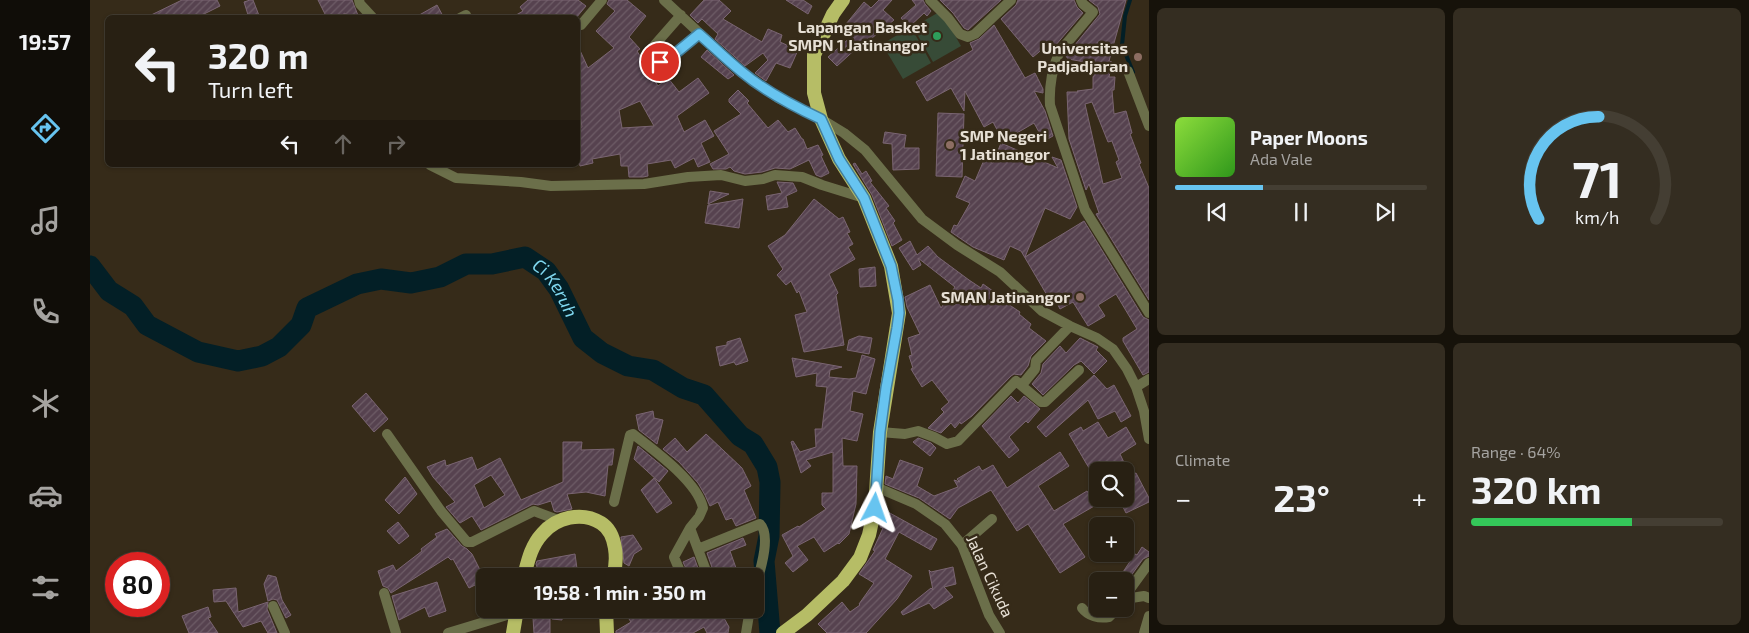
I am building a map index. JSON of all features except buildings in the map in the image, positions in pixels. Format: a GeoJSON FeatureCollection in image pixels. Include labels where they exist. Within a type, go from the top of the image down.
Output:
{"type":"FeatureCollection","features":[{"type":"Feature","properties":{"kind":"highway"},"geometry":{"type":"LineString","coordinates":[[786,631],[807,615],[843,581],[860,558],[869,536],[875,508],[880,432],[899,313],[891,266],[864,198],[839,159],[821,119],[814,93],[814,55],[833,14],[843,0]]}},
{"type":"Feature","properties":{"kind":"highway"},"geometry":{"type":"LineString","coordinates":[[526,568],[530,554],[542,533],[558,520],[580,516],[602,523],[610,534],[614,543],[616,568]]}},
{"type":"Feature","properties":{"kind":"highway"},"geometry":{"type":"LineString","coordinates":[[513,633],[516,618]]}},
{"type":"Feature","properties":{"kind":"highway"},"geometry":{"type":"LineString","coordinates":[[606,618],[607,633]]}},
{"type":"Feature","properties":{"kind":"street"},"geometry":{"type":"LineString","coordinates":[[358,0],[370,15]]}},
{"type":"Feature","properties":{"kind":"street"},"geometry":{"type":"LineString","coordinates":[[580,24],[602,0]]}},
{"type":"Feature","properties":{"kind":"street"},"geometry":{"type":"LineString","coordinates":[[664,0],[699,34],[762,87],[778,98],[821,119],[844,133],[865,150],[922,219],[957,245],[1000,272],[1042,311],[1097,338],[1113,349],[1127,369],[1136,387],[1144,411],[1149,439]]}},
{"type":"Feature","properties":{"kind":"street"},"geometry":{"type":"LineString","coordinates":[[930,0],[948,18],[960,34],[968,37],[975,34],[1011,0]]}},
{"type":"Feature","properties":{"kind":"street"},"geometry":{"type":"LineString","coordinates":[[1081,0],[1093,12],[1057,57],[1049,93],[1050,105],[1085,210],[1149,313]]}},
{"type":"Feature","properties":{"kind":"street"},"geometry":{"type":"LineString","coordinates":[[681,15],[652,48],[660,62],[665,62],[699,34]]}},
{"type":"Feature","properties":{"kind":"street"},"geometry":{"type":"LineString","coordinates":[[1128,71],[1149,126]]}},
{"type":"Feature","properties":{"kind":"street"},"geometry":{"type":"LineString","coordinates":[[434,167],[456,178],[521,182],[550,186],[644,184],[688,177],[721,175],[745,181],[763,179],[775,175],[802,177],[864,198]]}},
{"type":"Feature","properties":{"kind":"street"},"geometry":{"type":"LineString","coordinates":[[1022,385],[1035,369],[1036,361],[1070,326]]}},
{"type":"Feature","properties":{"kind":"street"},"geometry":{"type":"LineString","coordinates":[[880,432],[905,434],[918,431],[947,444],[958,441],[1016,381],[1041,402],[1045,402],[1079,370]]}},
{"type":"Feature","properties":{"kind":"street"},"geometry":{"type":"LineString","coordinates":[[1136,387],[1149,379]]}},
{"type":"Feature","properties":{"kind":"street"},"geometry":{"type":"LineString","coordinates":[[387,434],[441,511],[467,542],[472,542],[534,511],[558,520]]}},
{"type":"Feature","properties":{"kind":"street"},"geometry":{"type":"LineString","coordinates":[[614,502],[630,435],[633,434],[666,461],[698,494],[703,508],[674,557],[679,568]]}},
{"type":"Feature","properties":{"kind":"street","name":"Jalan Cikuda"},"geometry":{"type":"LineString","coordinates":[[876,487],[916,504],[945,524],[962,544],[989,614],[1000,633]]}},
{"type":"Feature","properties":{"kind":"street"},"geometry":{"type":"LineString","coordinates":[[962,544],[992,519]]}},
{"type":"Feature","properties":{"kind":"street"},"geometry":{"type":"LineString","coordinates":[[698,549],[760,524],[764,531],[764,552],[760,568]]}},
{"type":"Feature","properties":{"kind":"street"},"geometry":{"type":"LineString","coordinates":[[690,528],[705,568]]}},
{"type":"Feature","properties":{"kind":"street"},"geometry":{"type":"LineString","coordinates":[[1134,584],[1149,563]]}},
{"type":"Feature","properties":{"kind":"street"},"geometry":{"type":"LineString","coordinates":[[384,593],[396,633]]}},
{"type":"Feature","properties":{"kind":"street"},"geometry":{"type":"LineString","coordinates":[[1134,597],[1144,596],[1149,598]]}},
{"type":"Feature","properties":{"kind":"street"},"geometry":{"type":"LineString","coordinates":[[273,606],[285,633]]}},
{"type":"Feature","properties":{"kind":"street"},"geometry":{"type":"LineString","coordinates":[[1082,608],[1089,613]]}},
{"type":"Feature","properties":{"kind":"street"},"geometry":{"type":"LineString","coordinates":[[1144,633],[1149,616]]}},
{"type":"Feature","properties":{"kind":"street"},"geometry":{"type":"LineString","coordinates":[[448,633],[493,618]]}},
{"type":"Feature","properties":{"kind":"street"},"geometry":{"type":"LineString","coordinates":[[746,633],[748,618]]}},
{"type":"Feature","properties":{"kind":"green space","name":"Lapangan Basket SMPN 1 Jatinangor"},"geometry":{"type":"Polygon","coordinates":[[[941,11],[961,46],[933,62],[913,27],[941,11]]]}},
{"type":"Feature","properties":{"kind":"green space"},"geometry":{"type":"Polygon","coordinates":[[[911,27],[931,63],[903,79],[882,44],[911,27]]]}},
{"type":"Feature","properties":{"kind":"waterway"},"geometry":{"type":"LineString","coordinates":[[1130,0],[1125,16],[1122,45],[1133,72]]}},
{"type":"Feature","properties":{"kind":"waterway","name":"Ci Keruh"},"geometry":{"type":"LineString","coordinates":[[90,266],[109,291],[133,306],[147,325],[198,352],[238,361],[262,356],[279,347],[301,325],[307,308],[357,284],[381,279],[411,283],[440,277],[466,264],[492,264],[525,257],[546,271],[559,289],[583,338],[602,353],[628,366],[653,370],[683,388],[704,395],[740,436],[753,444],[767,467],[770,482],[769,536],[764,561],[770,633]]}},
{"type":"Feature","properties":{"kind":"place","name":"Lapangan Basket SMPN 1 Jatinangor"},"geometry":{"type":"Point","coordinates":[937,36]}},
{"type":"Feature","properties":{"kind":"place","name":"Universitas Padjadjaran"},"geometry":{"type":"Point","coordinates":[1138,57]}},
{"type":"Feature","properties":{"kind":"place","name":"SMP Negeri 1 Jatinangor"},"geometry":{"type":"Point","coordinates":[950,145]}},
{"type":"Feature","properties":{"kind":"place","name":"SMAN Jatinangor"},"geometry":{"type":"Point","coordinates":[1080,297]}},
{"type":"Feature","properties":{"kind":"route"},"geometry":{"type":"LineString","coordinates":[[660,62],[665,62],[699,34],[762,87],[778,98],[821,119],[839,159],[864,198],[891,266],[899,313],[880,432],[875,508]]}}]}
